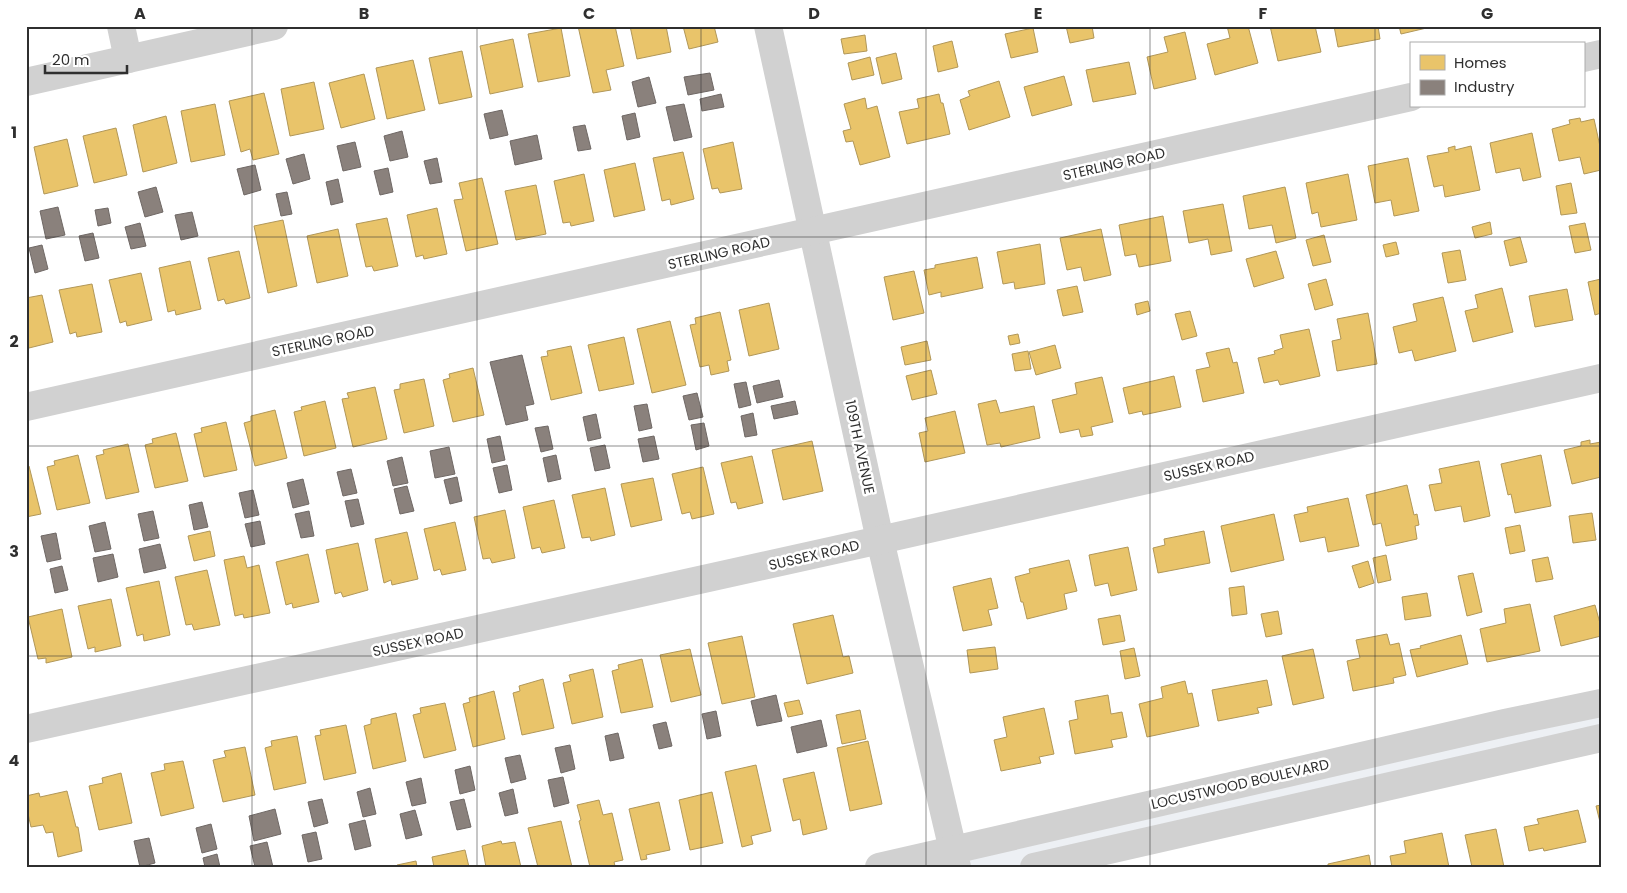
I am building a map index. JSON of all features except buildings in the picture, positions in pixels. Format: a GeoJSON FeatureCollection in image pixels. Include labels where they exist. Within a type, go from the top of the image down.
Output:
{"type":"FeatureCollection","features":[{"type":"Feature","properties":{"kind":"street"},"geometry":{"type":"LineString","coordinates":[[121,26],[128,59]]}},
{"type":"Feature","properties":{"kind":"street"},"geometry":{"type":"LineString","coordinates":[[26,82],[274,26]]}},
{"type":"Feature","properties":{"kind":"street","name":"109TH AVENUE"},"geometry":{"type":"LineString","coordinates":[[768,26],[880,540],[955,858]]}},
{"type":"Feature","properties":{"kind":"street"},"geometry":{"type":"LineString","coordinates":[[1584,58],[1601,54]]}},
{"type":"Feature","properties":{"kind":"street","name":"STERLING ROAD"},"geometry":{"type":"LineString","coordinates":[[26,407],[1410,97]]}},
{"type":"Feature","properties":{"kind":"street","name":"SUSSEX ROAD"},"geometry":{"type":"LineString","coordinates":[[26,729],[1601,378]]}},
{"type":"Feature","properties":{"kind":"street","name":"LOCUSTWOOD BOULEVARD"},"geometry":{"type":"LineString","coordinates":[[879,867],[955,858],[1505,723],[1601,703]]}},
{"type":"Feature","properties":{"kind":"street"},"geometry":{"type":"LineString","coordinates":[[1505,723],[1514,758]]}},
{"type":"Feature","properties":{"kind":"street"},"geometry":{"type":"LineString","coordinates":[[1034,867],[1601,738]]}},
{"type":"Feature","properties":{"kind":"shaded area"},"geometry":{"type":"Polygon","coordinates":[[[1601,703],[1601,738],[1034,867],[879,867],[1601,703]]]}}]}
